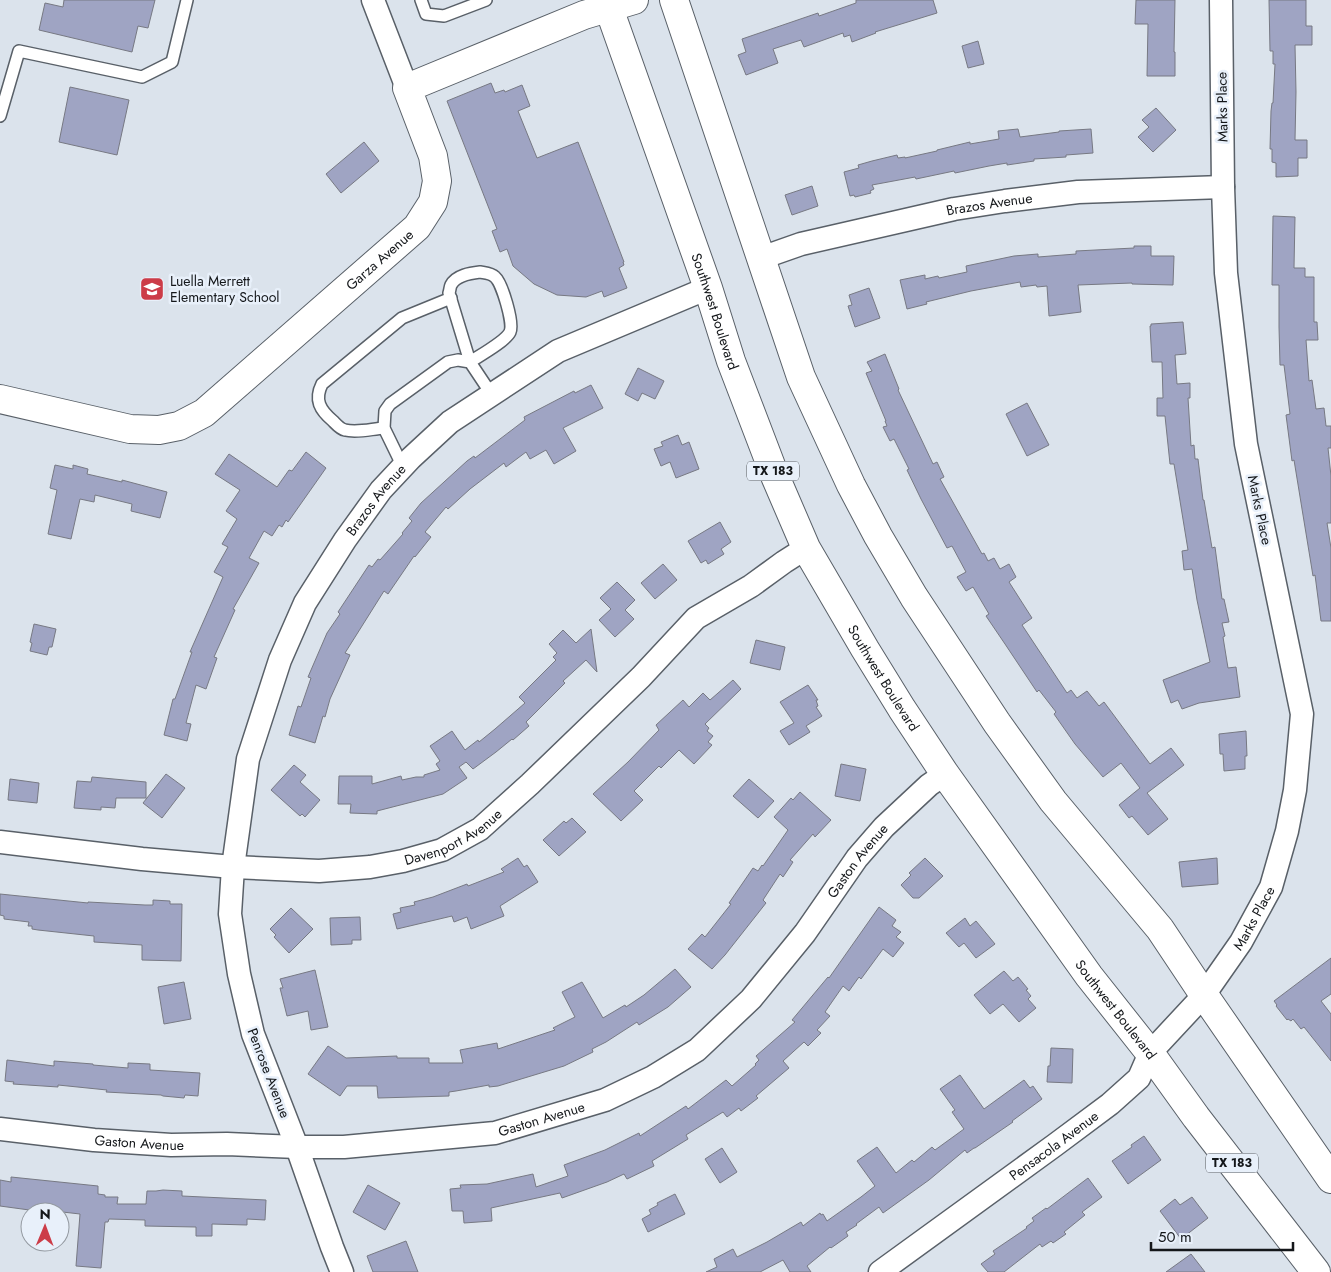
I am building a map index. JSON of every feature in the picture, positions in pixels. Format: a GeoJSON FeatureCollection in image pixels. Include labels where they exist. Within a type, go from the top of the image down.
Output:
{"type":"FeatureCollection","features":[{"type":"Feature","properties":{"kind":"main road"},"geometry":{"type":"LineString","coordinates":[[407,88],[607,4],[634,0]]}},
{"type":"Feature","properties":{"kind":"main road"},"geometry":{"type":"LineString","coordinates":[[674,0],[801,377],[851,485],[878,536],[948,650],[997,723],[1053,801],[1160,930],[1331,1179]]}},
{"type":"Feature","properties":{"kind":"main road","name":"Southwest Boulevard"},"geometry":{"type":"LineString","coordinates":[[607,4],[708,288],[731,361],[775,476],[806,548],[902,709],[946,774],[1089,976],[1150,1053],[1312,1271]]}},
{"type":"Feature","properties":{"kind":"main road","name":"Garza Avenue"},"geometry":{"type":"LineString","coordinates":[[0,399],[130,429],[159,430],[179,426],[204,413],[416,227],[432,202],[437,181],[433,156],[407,88]]}},
{"type":"Feature","properties":{"kind":"street"},"geometry":{"type":"LineString","coordinates":[[373,0],[407,88]]}},
{"type":"Feature","properties":{"kind":"street","name":"Marks Place"},"geometry":{"type":"LineString","coordinates":[[1204,995],[1241,942],[1271,887],[1288,830],[1295,790],[1302,714],[1246,444],[1226,273],[1221,0]]}},
{"type":"Feature","properties":{"kind":"street","name":"Brazos Avenue"},"geometry":{"type":"LineString","coordinates":[[761,258],[801,244],[954,209],[1005,201],[1078,192],[1223,187]]}},
{"type":"Feature","properties":{"kind":"street","name":"Brazos Avenue"},"geometry":{"type":"LineString","coordinates":[[233,867],[248,759],[280,660],[304,603],[344,540],[381,490],[450,422],[558,351],[708,288]]}},
{"type":"Feature","properties":{"kind":"street","name":"Davenport Avenue"},"geometry":{"type":"LineString","coordinates":[[0,842],[142,859],[233,867],[319,871],[403,861],[442,850],[480,829],[530,784],[641,677],[696,618],[751,586],[806,548]]}},
{"type":"Feature","properties":{"kind":"street","name":"Gaston Avenue"},"geometry":{"type":"LineString","coordinates":[[0,1129],[94,1140],[162,1144],[344,1147],[495,1133],[605,1100],[653,1077],[697,1050],[751,999],[805,933],[857,858],[884,827],[930,785],[946,774]]}},
{"type":"Feature","properties":{"kind":"street","name":"Penrose Avenue"},"geometry":{"type":"LineString","coordinates":[[233,867],[230,914],[239,974],[253,1034],[297,1147],[342,1272]]}},
{"type":"Feature","properties":{"kind":"street","name":"Pensacola Avenue"},"geometry":{"type":"LineString","coordinates":[[880,1272],[1110,1104],[1139,1078],[1150,1053],[1204,995]]}},
{"type":"Feature","properties":{"kind":"lane"},"geometry":{"type":"LineString","coordinates":[[0,116],[19,52],[142,77],[172,62],[187,0]]}},
{"type":"Feature","properties":{"kind":"lane"},"geometry":{"type":"LineString","coordinates":[[421,0],[426,14],[444,16],[486,0]]}},
{"type":"Feature","properties":{"kind":"lane"},"geometry":{"type":"LineString","coordinates":[[403,467],[384,428],[385,411],[390,404],[448,362],[458,360],[470,362],[506,337],[511,331],[509,309],[496,278],[489,273],[470,273],[458,278],[451,284],[449,293],[470,362],[492,395]]}},
{"type":"Feature","properties":{"kind":"lane"},"geometry":{"type":"LineString","coordinates":[[384,428],[355,431],[343,430],[323,412],[319,399],[319,390],[322,384],[402,318],[451,298]]}},
{"type":"Feature","properties":{"kind":"building"},"geometry":{"type":"Polygon","coordinates":[[[64,0],[155,0],[148,28],[138,26],[132,52],[39,30],[45,3],[63,7],[64,0]]]}},
{"type":"Feature","properties":{"kind":"building"},"geometry":{"type":"Polygon","coordinates":[[[856,0],[933,0],[937,13],[875,32],[852,42],[850,35],[844,37],[843,33],[804,47],[801,40],[773,49],[778,63],[746,75],[738,55],[746,52],[742,39],[818,13],[819,16],[856,3],[856,0]]]}},
{"type":"Feature","properties":{"kind":"building"},"geometry":{"type":"Polygon","coordinates":[[[1136,0],[1175,0],[1175,76],[1147,76],[1148,24],[1135,24],[1136,0]]]}},
{"type":"Feature","properties":{"kind":"building"},"geometry":{"type":"Polygon","coordinates":[[[1269,0],[1306,0],[1306,26],[1312,26],[1312,45],[1295,45],[1295,140],[1307,140],[1307,158],[1298,158],[1298,176],[1276,177],[1276,163],[1272,162],[1272,149],[1270,149],[1271,111],[1275,64],[1273,64],[1273,51],[1270,51],[1269,0]]]}},
{"type":"Feature","properties":{"kind":"building"},"geometry":{"type":"Polygon","coordinates":[[[978,41],[984,64],[968,68],[962,46],[978,41]]]}},
{"type":"Feature","properties":{"kind":"building"},"geometry":{"type":"Polygon","coordinates":[[[491,83],[495,93],[504,90],[505,92],[522,85],[530,106],[518,111],[537,158],[578,142],[624,262],[624,265],[619,268],[627,288],[604,297],[602,291],[586,297],[557,295],[534,284],[513,266],[507,249],[500,252],[492,231],[497,229],[447,101],[491,83]]]}},
{"type":"Feature","properties":{"kind":"building"},"geometry":{"type":"Polygon","coordinates":[[[70,87],[129,100],[117,155],[59,142],[70,87]]]}},
{"type":"Feature","properties":{"kind":"building"},"geometry":{"type":"Polygon","coordinates":[[[1156,108],[1176,130],[1153,152],[1138,137],[1149,127],[1142,120],[1156,108]]]}},
{"type":"Feature","properties":{"kind":"building"},"geometry":{"type":"Polygon","coordinates":[[[1018,129],[1020,137],[1059,131],[1091,129],[1093,153],[1034,159],[1034,161],[1007,165],[1007,163],[955,173],[954,171],[916,179],[915,177],[872,185],[874,189],[870,191],[871,193],[855,197],[854,195],[850,196],[844,172],[859,168],[858,165],[897,155],[898,158],[905,158],[970,142],[970,144],[999,139],[998,131],[1018,129]]]}},
{"type":"Feature","properties":{"kind":"building"},"geometry":{"type":"Polygon","coordinates":[[[364,142],[379,161],[341,193],[326,174],[364,142]]]}},
{"type":"Feature","properties":{"kind":"building"},"geometry":{"type":"Polygon","coordinates":[[[812,186],[818,206],[792,215],[785,195],[812,186]]]}},
{"type":"Feature","properties":{"kind":"building"},"geometry":{"type":"Polygon","coordinates":[[[1273,216],[1295,217],[1294,268],[1305,268],[1305,277],[1314,277],[1314,322],[1317,322],[1318,340],[1306,340],[1309,381],[1312,380],[1316,409],[1324,408],[1326,426],[1331,426],[1331,448],[1328,448],[1331,476],[1331,523],[1327,523],[1331,548],[1331,621],[1321,621],[1315,575],[1313,576],[1294,460],[1292,461],[1286,415],[1290,414],[1284,365],[1280,365],[1279,285],[1272,285],[1273,216]]]}},
{"type":"Feature","properties":{"kind":"building"},"geometry":{"type":"Polygon","coordinates":[[[1134,246],[1151,246],[1151,256],[1174,256],[1173,285],[1132,283],[1078,285],[1081,312],[1049,316],[1047,286],[1021,287],[1020,282],[971,291],[926,302],[927,304],[907,309],[900,280],[925,275],[925,279],[938,276],[939,278],[967,272],[966,266],[1014,256],[1038,254],[1038,257],[1076,254],[1076,251],[1134,248],[1134,246]]]}},
{"type":"Feature","properties":{"kind":"building"},"geometry":{"type":"Polygon","coordinates":[[[869,288],[880,318],[855,327],[848,306],[852,305],[849,295],[869,288]]]}},
{"type":"Feature","properties":{"kind":"building"},"geometry":{"type":"Polygon","coordinates":[[[1183,322],[1186,354],[1175,355],[1177,384],[1190,383],[1190,398],[1188,398],[1191,446],[1194,445],[1195,459],[1198,459],[1212,548],[1215,547],[1222,599],[1224,599],[1229,622],[1222,623],[1228,668],[1236,667],[1240,697],[1199,703],[1182,709],[1178,700],[1171,703],[1163,680],[1210,662],[1192,569],[1184,570],[1182,551],[1188,550],[1174,464],[1170,464],[1165,416],[1157,416],[1157,398],[1163,398],[1162,362],[1152,362],[1150,326],[1151,324],[1183,322]]]}},
{"type":"Feature","properties":{"kind":"building"},"geometry":{"type":"Polygon","coordinates":[[[885,354],[898,390],[933,464],[937,462],[944,477],[940,479],[982,554],[984,553],[988,561],[994,558],[1000,569],[1009,564],[1016,577],[1009,582],[1032,618],[1022,625],[1067,693],[1071,690],[1077,698],[1087,691],[1099,706],[1104,702],[1150,764],[1171,748],[1184,765],[1147,793],[1168,819],[1148,835],[1132,816],[1129,818],[1119,805],[1140,788],[1121,763],[1103,777],[1075,744],[1054,714],[1056,712],[1039,690],[1037,692],[986,616],[989,614],[973,587],[966,591],[957,577],[966,572],[952,546],[947,548],[921,499],[894,439],[890,441],[883,427],[887,426],[886,421],[866,373],[872,371],[867,362],[885,354]]]}},
{"type":"Feature","properties":{"kind":"building"},"geometry":{"type":"Polygon","coordinates":[[[638,368],[664,381],[655,399],[642,393],[638,401],[625,394],[638,368]]]}},
{"type":"Feature","properties":{"kind":"building"},"geometry":{"type":"Polygon","coordinates":[[[591,385],[603,408],[563,428],[576,451],[554,464],[546,450],[530,459],[526,452],[506,467],[504,463],[448,509],[446,507],[425,532],[431,537],[414,556],[388,594],[384,591],[345,653],[350,655],[330,699],[325,717],[323,716],[315,743],[289,735],[298,706],[301,707],[311,678],[308,677],[327,633],[340,614],[338,612],[369,565],[372,567],[378,559],[380,560],[403,534],[412,521],[409,518],[421,503],[467,461],[474,456],[475,458],[525,420],[524,417],[574,391],[575,393],[591,385]]]}},
{"type":"Feature","properties":{"kind":"building"},"geometry":{"type":"Polygon","coordinates":[[[1027,403],[1049,445],[1027,456],[1006,414],[1027,403]]]}},
{"type":"Feature","properties":{"kind":"building"},"geometry":{"type":"Polygon","coordinates":[[[678,435],[682,445],[689,442],[699,469],[676,478],[670,462],[661,466],[654,449],[663,446],[661,442],[678,435]]]}},
{"type":"Feature","properties":{"kind":"building"},"geometry":{"type":"Polygon","coordinates":[[[306,452],[326,468],[288,522],[286,520],[282,527],[279,525],[272,536],[264,531],[249,558],[259,563],[233,609],[235,610],[214,657],[217,658],[206,689],[196,685],[186,723],[191,724],[187,741],[164,735],[173,699],[175,699],[192,652],[190,652],[223,577],[214,572],[228,547],[222,544],[237,519],[226,511],[240,490],[215,474],[229,454],[277,487],[289,470],[292,471],[306,452]]]}},
{"type":"Feature","properties":{"kind":"building"},"geometry":{"type":"Polygon","coordinates":[[[55,465],[73,469],[73,465],[88,469],[87,474],[122,482],[122,480],[167,492],[160,518],[131,511],[132,504],[95,495],[94,502],[80,499],[71,539],[48,534],[57,490],[50,488],[55,465]]]}},
{"type":"Feature","properties":{"kind":"building"},"geometry":{"type":"Polygon","coordinates":[[[720,522],[731,542],[721,549],[724,554],[708,564],[706,560],[701,563],[688,541],[720,522]]]}},
{"type":"Feature","properties":{"kind":"building"},"geometry":{"type":"Polygon","coordinates":[[[663,564],[677,580],[655,599],[641,583],[663,564]]]}},
{"type":"Feature","properties":{"kind":"building"},"geometry":{"type":"Polygon","coordinates":[[[617,582],[635,600],[625,610],[634,619],[615,637],[599,620],[611,609],[600,598],[617,582]]]}},
{"type":"Feature","properties":{"kind":"building"},"geometry":{"type":"Polygon","coordinates":[[[34,624],[56,629],[52,647],[49,647],[47,655],[30,651],[34,624]]]}},
{"type":"Feature","properties":{"kind":"building"},"geometry":{"type":"Polygon","coordinates":[[[591,629],[597,672],[586,660],[563,681],[565,683],[526,722],[529,726],[513,740],[473,769],[466,762],[459,767],[467,778],[443,794],[377,811],[377,814],[350,813],[351,804],[338,804],[339,776],[372,776],[372,784],[401,776],[402,780],[424,777],[424,775],[440,770],[436,764],[440,761],[430,746],[452,731],[465,750],[478,740],[479,742],[525,703],[519,697],[556,660],[553,657],[557,653],[549,644],[563,630],[576,643],[591,629]]]}},
{"type":"Feature","properties":{"kind":"building"},"geometry":{"type":"Polygon","coordinates":[[[756,640],[785,647],[780,670],[750,663],[756,640]]]}},
{"type":"Feature","properties":{"kind":"building"},"geometry":{"type":"Polygon","coordinates":[[[733,680],[741,689],[705,724],[709,728],[707,731],[713,736],[708,742],[712,745],[694,764],[679,750],[661,768],[659,766],[634,791],[643,800],[621,821],[593,794],[659,730],[656,725],[683,700],[689,707],[703,693],[710,700],[733,680]]]}},
{"type":"Feature","properties":{"kind":"building"},"geometry":{"type":"Polygon","coordinates":[[[808,685],[818,700],[816,700],[818,706],[816,707],[822,716],[806,726],[810,732],[789,745],[780,731],[794,723],[780,702],[808,685]]]}},
{"type":"Feature","properties":{"kind":"building"},"geometry":{"type":"Polygon","coordinates":[[[1246,731],[1247,756],[1245,756],[1245,769],[1224,771],[1223,754],[1220,754],[1219,734],[1246,731]]]}},
{"type":"Feature","properties":{"kind":"building"},"geometry":{"type":"Polygon","coordinates":[[[841,764],[866,769],[860,801],[835,796],[841,764]]]}},
{"type":"Feature","properties":{"kind":"building"},"geometry":{"type":"Polygon","coordinates":[[[294,765],[306,775],[300,782],[320,800],[305,817],[302,814],[300,816],[271,790],[294,765]]]}},
{"type":"Feature","properties":{"kind":"building"},"geometry":{"type":"Polygon","coordinates":[[[166,774],[185,788],[162,818],[143,803],[166,774]]]}},
{"type":"Feature","properties":{"kind":"building"},"geometry":{"type":"Polygon","coordinates":[[[92,777],[146,782],[146,798],[116,798],[115,808],[101,807],[101,810],[74,808],[77,781],[91,782],[92,777]]]}},
{"type":"Feature","properties":{"kind":"building"},"geometry":{"type":"Polygon","coordinates":[[[10,779],[39,783],[37,803],[8,800],[10,779]]]}},
{"type":"Feature","properties":{"kind":"building"},"geometry":{"type":"Polygon","coordinates":[[[749,779],[774,801],[758,818],[733,796],[749,779]]]}},
{"type":"Feature","properties":{"kind":"building"},"geometry":{"type":"Polygon","coordinates":[[[800,792],[831,820],[815,837],[813,834],[790,860],[793,862],[783,877],[780,874],[763,900],[766,903],[712,969],[688,949],[702,934],[705,937],[731,904],[729,903],[753,868],[758,871],[763,866],[788,830],[774,817],[791,798],[793,800],[800,792]]]}},
{"type":"Feature","properties":{"kind":"building"},"geometry":{"type":"Polygon","coordinates":[[[572,818],[586,832],[559,856],[543,840],[564,821],[566,823],[572,818]]]}},
{"type":"Feature","properties":{"kind":"building"},"geometry":{"type":"Polygon","coordinates":[[[518,858],[524,867],[527,865],[538,882],[500,906],[504,916],[471,929],[467,917],[454,922],[452,916],[397,929],[393,914],[401,912],[400,908],[415,905],[414,902],[467,884],[468,886],[504,872],[501,869],[518,858]]]}},
{"type":"Feature","properties":{"kind":"building"},"geometry":{"type":"Polygon","coordinates":[[[925,858],[943,876],[919,898],[913,898],[901,885],[911,875],[909,873],[925,858]]]}},
{"type":"Feature","properties":{"kind":"building"},"geometry":{"type":"Polygon","coordinates":[[[1217,858],[1218,884],[1182,887],[1179,862],[1217,858]]]}},
{"type":"Feature","properties":{"kind":"building"},"geometry":{"type":"Polygon","coordinates":[[[0,894],[88,903],[153,905],[153,900],[170,901],[170,904],[182,904],[181,961],[142,960],[142,945],[94,942],[94,936],[32,929],[32,926],[28,926],[29,922],[4,919],[4,916],[0,915],[0,894]]]}},
{"type":"Feature","properties":{"kind":"building"},"geometry":{"type":"Polygon","coordinates":[[[879,907],[896,920],[892,926],[901,932],[896,937],[904,943],[893,957],[883,949],[861,979],[859,977],[849,991],[843,986],[825,1012],[830,1016],[817,1030],[821,1033],[808,1046],[804,1042],[783,1061],[789,1068],[756,1096],[758,1098],[741,1111],[739,1108],[727,1117],[723,1112],[686,1135],[688,1139],[652,1161],[654,1166],[627,1179],[624,1174],[562,1198],[560,1193],[491,1208],[492,1221],[464,1223],[463,1211],[452,1211],[450,1189],[461,1188],[460,1185],[487,1184],[533,1174],[536,1187],[568,1176],[564,1165],[605,1150],[639,1133],[640,1136],[686,1106],[688,1109],[726,1080],[732,1086],[756,1065],[759,1060],[756,1056],[795,1022],[792,1020],[829,978],[879,907]]]}},
{"type":"Feature","properties":{"kind":"building"},"geometry":{"type":"Polygon","coordinates":[[[291,908],[313,929],[289,953],[274,937],[276,935],[270,929],[291,908]]]}},
{"type":"Feature","properties":{"kind":"building"},"geometry":{"type":"Polygon","coordinates":[[[360,917],[361,940],[352,940],[352,944],[331,945],[330,918],[360,917]]]}},
{"type":"Feature","properties":{"kind":"building"},"geometry":{"type":"Polygon","coordinates":[[[965,918],[970,926],[976,921],[995,944],[976,958],[964,943],[959,947],[946,933],[965,918]]]}},
{"type":"Feature","properties":{"kind":"building"},"geometry":{"type":"Polygon","coordinates":[[[1331,958],[1331,994],[1321,1001],[1331,1014],[1331,1061],[1304,1027],[1301,1029],[1293,1019],[1291,1021],[1287,1020],[1274,1001],[1331,958]]]}},
{"type":"Feature","properties":{"kind":"building"},"geometry":{"type":"Polygon","coordinates":[[[675,969],[691,987],[668,1007],[639,1025],[637,1022],[592,1049],[593,1052],[564,1066],[498,1086],[489,1087],[489,1085],[449,1092],[449,1096],[378,1098],[377,1086],[347,1086],[340,1096],[308,1074],[328,1046],[346,1058],[397,1056],[397,1058],[429,1058],[429,1063],[463,1063],[460,1050],[497,1043],[498,1049],[555,1030],[553,1028],[575,1017],[562,992],[582,982],[603,1018],[625,1005],[626,1007],[644,995],[675,969]]]}},
{"type":"Feature","properties":{"kind":"building"},"geometry":{"type":"Polygon","coordinates":[[[315,970],[328,1027],[311,1030],[308,1011],[287,1016],[280,988],[283,988],[280,979],[315,970]]]}},
{"type":"Feature","properties":{"kind":"building"},"geometry":{"type":"Polygon","coordinates":[[[1004,971],[1013,981],[1018,977],[1028,989],[1026,990],[1031,996],[1028,999],[1036,1008],[1019,1022],[1003,1004],[990,1014],[974,995],[1004,971]]]}},
{"type":"Feature","properties":{"kind":"building"},"geometry":{"type":"Polygon","coordinates":[[[184,982],[191,1019],[164,1024],[158,987],[184,982]]]}},
{"type":"Feature","properties":{"kind":"building"},"geometry":{"type":"Polygon","coordinates":[[[1051,1048],[1073,1049],[1072,1083],[1047,1082],[1051,1048]]]}},
{"type":"Feature","properties":{"kind":"building"},"geometry":{"type":"Polygon","coordinates":[[[7,1060],[54,1066],[54,1061],[128,1068],[128,1063],[150,1064],[150,1070],[200,1073],[198,1096],[185,1095],[184,1098],[106,1092],[107,1090],[58,1085],[58,1087],[13,1084],[14,1082],[5,1081],[7,1060]]]}},
{"type":"Feature","properties":{"kind":"building"},"geometry":{"type":"Polygon","coordinates":[[[960,1075],[984,1109],[1024,1080],[1030,1088],[1033,1086],[1042,1099],[975,1148],[967,1153],[965,1150],[929,1180],[883,1213],[879,1207],[856,1224],[846,1232],[848,1236],[830,1247],[807,1266],[811,1272],[790,1272],[783,1260],[760,1272],[706,1272],[717,1267],[714,1259],[733,1249],[737,1257],[801,1222],[803,1226],[820,1213],[821,1215],[823,1214],[827,1221],[861,1197],[875,1186],[857,1161],[877,1147],[896,1173],[912,1160],[914,1162],[932,1147],[935,1150],[964,1129],[952,1112],[955,1110],[940,1089],[960,1075]]]}},
{"type":"Feature","properties":{"kind":"building"},"geometry":{"type":"Polygon","coordinates":[[[1144,1136],[1161,1160],[1128,1184],[1112,1161],[1144,1136]]]}},
{"type":"Feature","properties":{"kind":"building"},"geometry":{"type":"Polygon","coordinates":[[[722,1148],[737,1172],[720,1183],[705,1159],[722,1148]]]}},
{"type":"Feature","properties":{"kind":"building"},"geometry":{"type":"Polygon","coordinates":[[[11,1177],[98,1186],[98,1194],[105,1195],[105,1197],[118,1197],[117,1204],[146,1204],[147,1191],[163,1190],[182,1191],[182,1196],[266,1200],[265,1220],[247,1219],[247,1225],[212,1224],[212,1236],[196,1236],[196,1227],[145,1226],[145,1220],[109,1219],[108,1222],[105,1222],[101,1268],[76,1266],[80,1214],[70,1213],[70,1202],[20,1202],[20,1209],[0,1206],[0,1180],[11,1182],[11,1177]]]}},
{"type":"Feature","properties":{"kind":"building"},"geometry":{"type":"Polygon","coordinates":[[[1088,1178],[1102,1197],[1082,1212],[1085,1215],[1064,1232],[1066,1234],[1053,1243],[1051,1241],[1042,1247],[1040,1244],[1004,1272],[988,1272],[981,1264],[995,1254],[993,1251],[1027,1228],[1034,1221],[1032,1218],[1088,1178]]]}},
{"type":"Feature","properties":{"kind":"building"},"geometry":{"type":"Polygon","coordinates":[[[368,1185],[400,1203],[385,1230],[353,1212],[368,1185]]]}},
{"type":"Feature","properties":{"kind":"building"},"geometry":{"type":"Polygon","coordinates":[[[675,1194],[685,1214],[648,1232],[642,1219],[651,1214],[649,1210],[658,1205],[657,1203],[675,1194]]]}},
{"type":"Feature","properties":{"kind":"building"},"geometry":{"type":"Polygon","coordinates":[[[1192,1197],[1208,1218],[1181,1239],[1160,1211],[1175,1199],[1180,1205],[1192,1197]]]}},
{"type":"Feature","properties":{"kind":"building"},"geometry":{"type":"Polygon","coordinates":[[[406,1241],[418,1272],[373,1272],[367,1256],[406,1241]]]}},
{"type":"Feature","properties":{"kind":"building"},"geometry":{"type":"Polygon","coordinates":[[[1191,1254],[1205,1272],[1166,1272],[1191,1254]]]}},
{"type":"Feature","properties":{"kind":"place","name":"Luella Merrett Elementary School"},"geometry":{"type":"Point","coordinates":[152,289]}}]}
